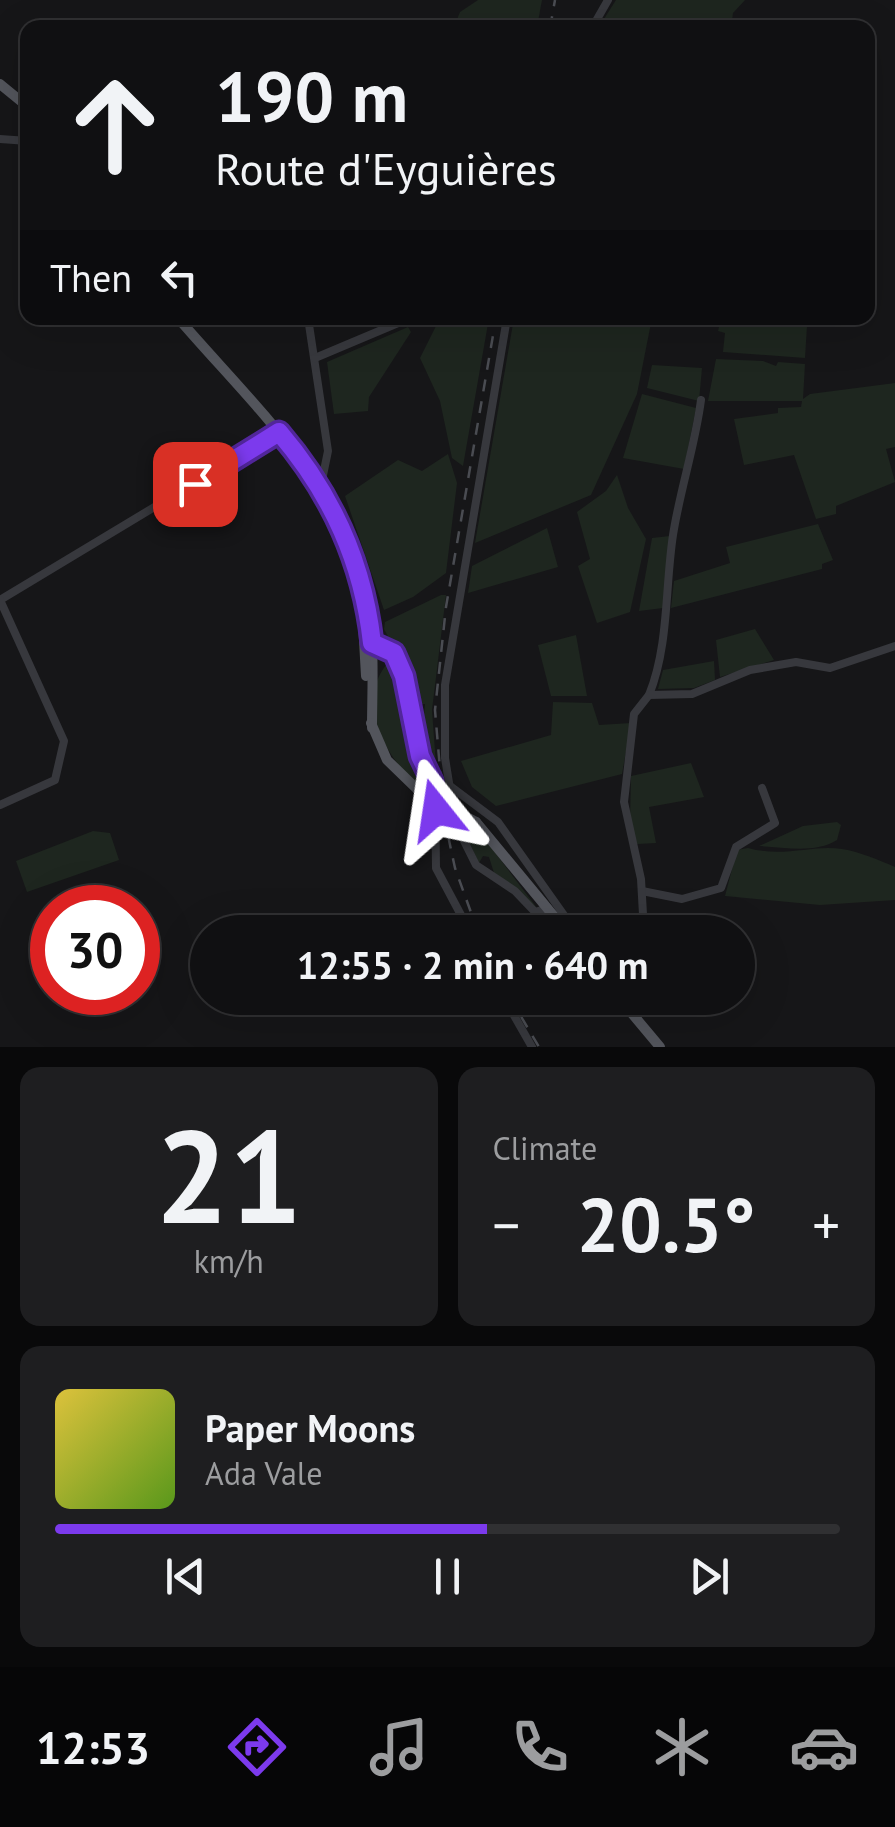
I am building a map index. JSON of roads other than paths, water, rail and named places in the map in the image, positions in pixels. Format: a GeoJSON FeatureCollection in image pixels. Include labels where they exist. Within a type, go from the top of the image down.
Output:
{"type":"FeatureCollection","features":[{"type":"Feature","properties":{"kind":"main road"},"geometry":{"type":"LineString","coordinates":[[0,84],[20,100]]}},
{"type":"Feature","properties":{"kind":"main road"},"geometry":{"type":"LineString","coordinates":[[184,325],[279,432],[320,485],[349,546],[364,591],[372,728],[395,772],[421,793],[476,822],[554,915]]}},
{"type":"Feature","properties":{"kind":"main road"},"geometry":{"type":"LineString","coordinates":[[349,546],[370,654]]}},
{"type":"Feature","properties":{"kind":"main road"},"geometry":{"type":"LineString","coordinates":[[633,1015],[660,1047]]}},
{"type":"Feature","properties":{"kind":"street"},"geometry":{"type":"LineString","coordinates":[[309,325],[328,450],[320,485]]}},
{"type":"Feature","properties":{"kind":"street"},"geometry":{"type":"LineString","coordinates":[[314,358],[393,325]]}},
{"type":"Feature","properties":{"kind":"street"},"geometry":{"type":"LineString","coordinates":[[505,325],[445,685],[448,783],[456,826],[476,865],[515,891],[535,912],[548,908]]}},
{"type":"Feature","properties":{"kind":"street"},"geometry":{"type":"LineString","coordinates":[[643,915],[624,802],[634,714],[650,695],[664,622],[675,519],[694,454],[701,400]]}},
{"type":"Feature","properties":{"kind":"street"},"geometry":{"type":"LineString","coordinates":[[0,806],[55,780],[64,741],[0,600],[279,432]]}},
{"type":"Feature","properties":{"kind":"street"},"geometry":{"type":"LineString","coordinates":[[650,695],[692,694],[750,670],[796,662],[830,668],[895,646]]}},
{"type":"Feature","properties":{"kind":"street"},"geometry":{"type":"LineString","coordinates":[[370,654],[388,648],[406,686],[420,756],[435,791],[436,868],[461,915]]}},
{"type":"Feature","properties":{"kind":"street"},"geometry":{"type":"LineString","coordinates":[[370,654],[396,660]]}},
{"type":"Feature","properties":{"kind":"street"},"geometry":{"type":"LineString","coordinates":[[448,783],[498,822],[564,915]]}},
{"type":"Feature","properties":{"kind":"street"},"geometry":{"type":"LineString","coordinates":[[642,891],[682,900],[721,888],[736,847],[775,823],[762,788]]}},
{"type":"Feature","properties":{"kind":"street"},"geometry":{"type":"LineString","coordinates":[[514,1015],[532,1047]]}},
{"type":"Feature","properties":{"kind":"street"},"geometry":{"type":"LineString","coordinates":[[637,1020],[638,1015]]}},
{"type":"Feature","properties":{"kind":"railway"},"geometry":{"type":"LineString","coordinates":[[551,20],[555,0]]}},
{"type":"Feature","properties":{"kind":"railway"},"geometry":{"type":"LineString","coordinates":[[472,915],[455,868],[444,817],[435,710],[446,607],[495,325]]}},
{"type":"Feature","properties":{"kind":"railway"},"geometry":{"type":"LineString","coordinates":[[520,1015],[539,1047]]}}]}
